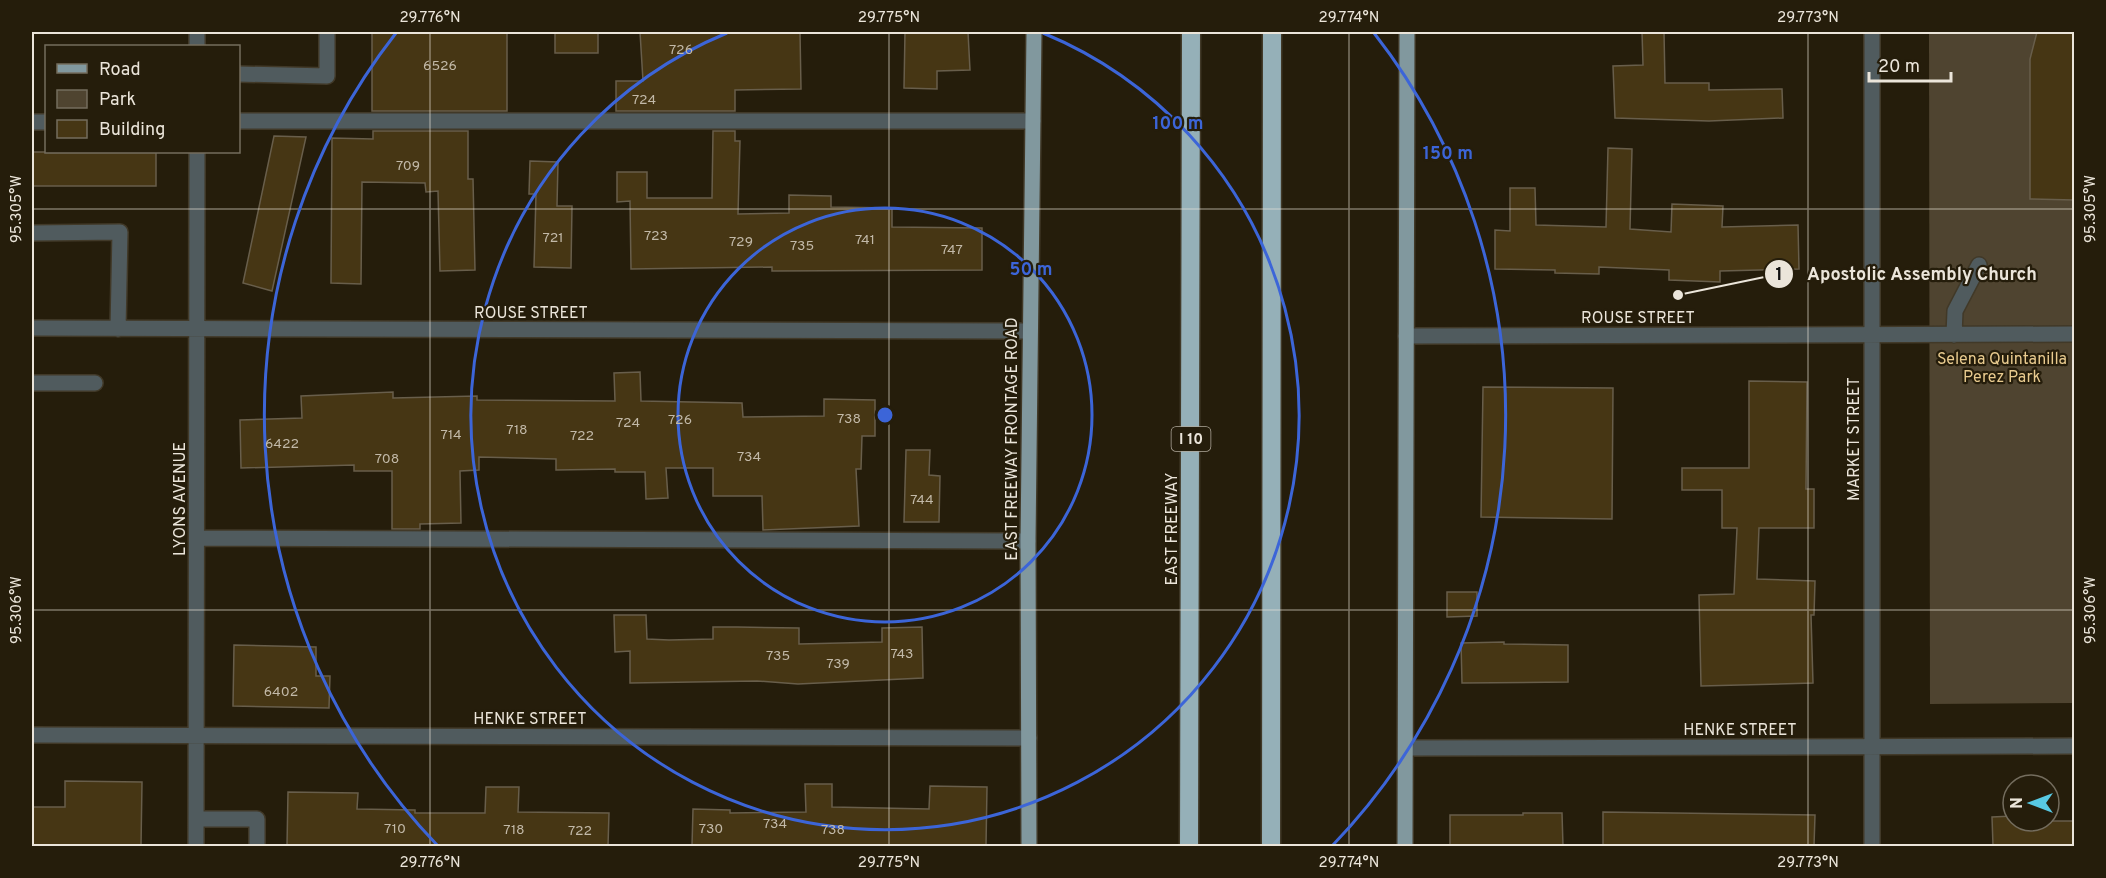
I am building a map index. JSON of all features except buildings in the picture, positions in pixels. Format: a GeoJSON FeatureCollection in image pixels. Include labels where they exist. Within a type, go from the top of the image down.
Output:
{"type":"FeatureCollection","features":[{"type":"Feature","properties":{"kind":"highway","name":"EAST FREEWAY"},"geometry":{"type":"LineString","coordinates":[[1189,846],[1191,32]]}},
{"type":"Feature","properties":{"kind":"highway"},"geometry":{"type":"LineString","coordinates":[[1271,846],[1272,32]]}},
{"type":"Feature","properties":{"kind":"main road","name":"EAST FREEWAY FRONTAGE ROAD"},"geometry":{"type":"LineString","coordinates":[[1029,846],[1028,541],[1034,32]]}},
{"type":"Feature","properties":{"kind":"main road"},"geometry":{"type":"LineString","coordinates":[[1406,846],[1407,32]]}},
{"type":"Feature","properties":{"kind":"street"},"geometry":{"type":"LineString","coordinates":[[240,74],[327,76],[327,32]]}},
{"type":"Feature","properties":{"kind":"street","name":"MARKET STREET"},"geometry":{"type":"LineString","coordinates":[[1872,32],[1870,746],[1872,846]]}},
{"type":"Feature","properties":{"kind":"street"},"geometry":{"type":"LineString","coordinates":[[240,122],[1033,121]]}},
{"type":"Feature","properties":{"kind":"street","name":"LYONS AVENUE"},"geometry":{"type":"LineString","coordinates":[[196,846],[197,153]]}},
{"type":"Feature","properties":{"kind":"street"},"geometry":{"type":"LineString","coordinates":[[32,233],[120,232],[118,329]]}},
{"type":"Feature","properties":{"kind":"street"},"geometry":{"type":"LineString","coordinates":[[1954,335],[1955,311],[1979,265]]}},
{"type":"Feature","properties":{"kind":"street","name":"ROUSE STREET"},"geometry":{"type":"LineString","coordinates":[[32,328],[1030,331]]}},
{"type":"Feature","properties":{"kind":"street","name":"ROUSE STREET"},"geometry":{"type":"LineString","coordinates":[[1406,336],[2074,334]]}},
{"type":"Feature","properties":{"kind":"street"},"geometry":{"type":"LineString","coordinates":[[32,383],[95,383]]}},
{"type":"Feature","properties":{"kind":"street"},"geometry":{"type":"LineString","coordinates":[[197,538],[1028,541]]}},
{"type":"Feature","properties":{"kind":"street","name":"HENKE STREET"},"geometry":{"type":"LineString","coordinates":[[32,735],[1029,738]]}},
{"type":"Feature","properties":{"kind":"street","name":"HENKE STREET"},"geometry":{"type":"LineString","coordinates":[[1406,748],[2074,746]]}},
{"type":"Feature","properties":{"kind":"street"},"geometry":{"type":"LineString","coordinates":[[196,819],[256,819],[256,846]]}},
{"type":"Feature","properties":{"kind":"green space","name":"Selena Quintanilla Perez Park"},"geometry":{"type":"Polygon","coordinates":[[[1929,32],[2074,32],[2074,703],[1930,704],[1929,32]]]}},
{"type":"Feature","properties":{"kind":"place","name":"Apostolic Assembly Church"},"geometry":{"type":"Point","coordinates":[1678,295]}}]}
